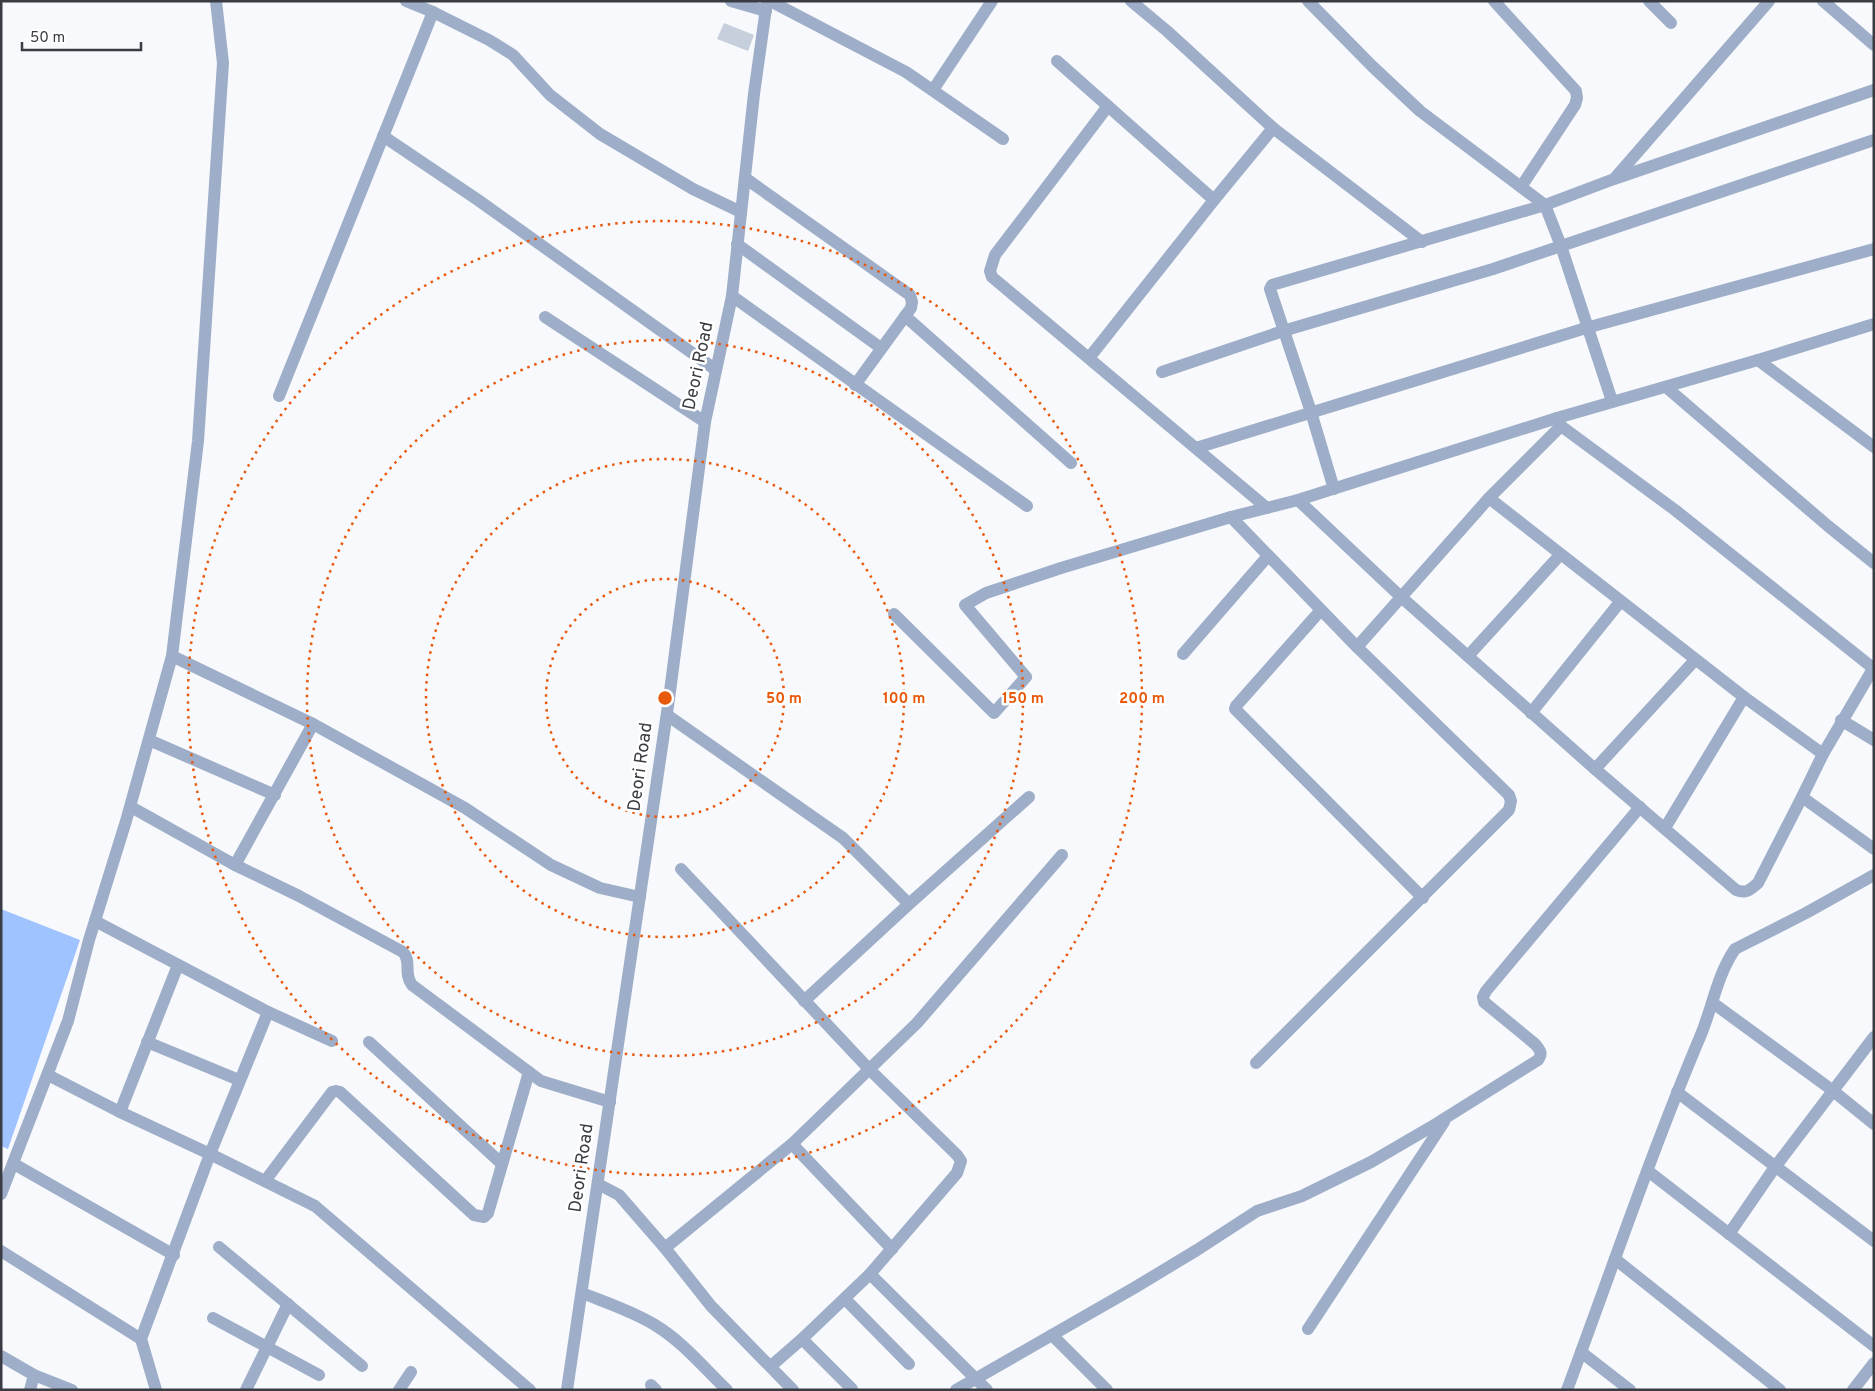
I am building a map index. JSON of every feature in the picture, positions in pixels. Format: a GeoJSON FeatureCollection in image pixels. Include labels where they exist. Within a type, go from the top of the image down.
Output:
{"type":"FeatureCollection","features":[{"type":"Feature","properties":{"kind":"street"},"geometry":{"type":"LineString","coordinates":[[1,1194],[68,1021],[172,656],[198,441],[223,63],[216,1]]}},
{"type":"Feature","properties":{"kind":"street"},"geometry":{"type":"LineString","coordinates":[[406,1],[433,12],[489,40],[514,55],[550,95],[600,134],[693,189],[741,212]]}},
{"type":"Feature","properties":{"kind":"street"},"geometry":{"type":"LineString","coordinates":[[731,1],[768,4],[906,72],[1003,139]]}},
{"type":"Feature","properties":{"kind":"street"},"geometry":{"type":"LineString","coordinates":[[933,90],[992,1]]}},
{"type":"Feature","properties":{"kind":"street"},"geometry":{"type":"LineString","coordinates":[[1131,1],[1167,31],[1273,128],[1422,242]]}},
{"type":"Feature","properties":{"kind":"street"},"geometry":{"type":"LineString","coordinates":[[1308,1],[1372,66],[1420,111],[1545,205],[1561,246],[1586,328],[1612,402]]}},
{"type":"Feature","properties":{"kind":"street"},"geometry":{"type":"LineString","coordinates":[[1494,1],[1576,91],[1575,105],[1521,187]]}},
{"type":"Feature","properties":{"kind":"street"},"geometry":{"type":"LineString","coordinates":[[1649,1],[1671,23]]}},
{"type":"Feature","properties":{"kind":"street"},"geometry":{"type":"LineString","coordinates":[[1614,179],[1770,1]]}},
{"type":"Feature","properties":{"kind":"street"},"geometry":{"type":"LineString","coordinates":[[1823,1],[1874,45]]}},
{"type":"Feature","properties":{"kind":"street","name":"Deori Road"},"geometry":{"type":"LineString","coordinates":[[567,1390],[667,716],[705,422],[732,296],[754,94],[768,4]]}},
{"type":"Feature","properties":{"kind":"street"},"geometry":{"type":"LineString","coordinates":[[279,396],[433,12]]}},
{"type":"Feature","properties":{"kind":"street"},"geometry":{"type":"LineString","coordinates":[[1057,61],[1214,200]]}},
{"type":"Feature","properties":{"kind":"street"},"geometry":{"type":"LineString","coordinates":[[1334,489],[1311,412],[1283,332],[1270,289],[1272,285],[1545,205],[1614,179],[1874,90]]}},
{"type":"Feature","properties":{"kind":"street"},"geometry":{"type":"LineString","coordinates":[[1108,106],[995,255],[990,271],[992,277],[1267,508]]}},
{"type":"Feature","properties":{"kind":"street"},"geometry":{"type":"LineString","coordinates":[[1090,358],[1273,128]]}},
{"type":"Feature","properties":{"kind":"street"},"geometry":{"type":"LineString","coordinates":[[383,136],[478,200],[716,370]]}},
{"type":"Feature","properties":{"kind":"street"},"geometry":{"type":"LineString","coordinates":[[1162,372],[1283,332],[1493,269],[1874,140]]}},
{"type":"Feature","properties":{"kind":"street"},"geometry":{"type":"LineString","coordinates":[[745,178],[910,295],[911,308],[855,385]]}},
{"type":"Feature","properties":{"kind":"street"},"geometry":{"type":"LineString","coordinates":[[738,244],[881,348]]}},
{"type":"Feature","properties":{"kind":"street"},"geometry":{"type":"LineString","coordinates":[[1196,448],[1586,328],[1874,249]]}},
{"type":"Feature","properties":{"kind":"street"},"geometry":{"type":"LineString","coordinates":[[732,296],[1026,506]]}},
{"type":"Feature","properties":{"kind":"street"},"geometry":{"type":"LineString","coordinates":[[905,316],[1071,463]]}},
{"type":"Feature","properties":{"kind":"street"},"geometry":{"type":"LineString","coordinates":[[545,317],[705,422]]}},
{"type":"Feature","properties":{"kind":"street"},"geometry":{"type":"LineString","coordinates":[[894,614],[994,713],[1026,677],[965,605],[986,593],[1061,568],[1231,517],[1298,500],[1559,422],[1612,402],[1874,324]]}},
{"type":"Feature","properties":{"kind":"street"},"geometry":{"type":"LineString","coordinates":[[1758,360],[1874,447]]}},
{"type":"Feature","properties":{"kind":"street"},"geometry":{"type":"LineString","coordinates":[[1666,386],[1821,520],[1874,562]]}},
{"type":"Feature","properties":{"kind":"street"},"geometry":{"type":"LineString","coordinates":[[1357,647],[1400,596],[1559,422]]}},
{"type":"Feature","properties":{"kind":"street"},"geometry":{"type":"LineString","coordinates":[[1298,500],[1400,596],[1595,769],[1736,890],[1742,892],[1750,891],[1758,883],[1823,754],[1874,667],[1559,422]]}},
{"type":"Feature","properties":{"kind":"street"},"geometry":{"type":"LineString","coordinates":[[1489,498],[1695,660],[1823,754]]}},
{"type":"Feature","properties":{"kind":"street"},"geometry":{"type":"LineString","coordinates":[[1231,517],[1357,647],[1509,795],[1511,801],[1509,810],[1256,1062]]}},
{"type":"Feature","properties":{"kind":"street"},"geometry":{"type":"LineString","coordinates":[[1468,656],[1560,555]]}},
{"type":"Feature","properties":{"kind":"street"},"geometry":{"type":"LineString","coordinates":[[1183,654],[1268,556]]}},
{"type":"Feature","properties":{"kind":"street"},"geometry":{"type":"LineString","coordinates":[[1531,713],[1620,602]]}},
{"type":"Feature","properties":{"kind":"street"},"geometry":{"type":"LineString","coordinates":[[1321,610],[1236,706],[1236,712],[1422,898]]}},
{"type":"Feature","properties":{"kind":"street"},"geometry":{"type":"LineString","coordinates":[[172,656],[314,724],[465,808],[551,864],[600,888],[640,897]]}},
{"type":"Feature","properties":{"kind":"street"},"geometry":{"type":"LineString","coordinates":[[1595,769],[1695,660]]}},
{"type":"Feature","properties":{"kind":"street"},"geometry":{"type":"LineString","coordinates":[[1665,828],[1744,697]]}},
{"type":"Feature","properties":{"kind":"street"},"geometry":{"type":"LineString","coordinates":[[667,716],[843,838],[909,904]]}},
{"type":"Feature","properties":{"kind":"street"},"geometry":{"type":"LineString","coordinates":[[1842,720],[1874,740]]}},
{"type":"Feature","properties":{"kind":"street"},"geometry":{"type":"LineString","coordinates":[[235,866],[314,724]]}},
{"type":"Feature","properties":{"kind":"street"},"geometry":{"type":"LineString","coordinates":[[149,740],[275,795]]}},
{"type":"Feature","properties":{"kind":"street"},"geometry":{"type":"LineString","coordinates":[[804,1001],[1029,797]]}},
{"type":"Feature","properties":{"kind":"street"},"geometry":{"type":"LineString","coordinates":[[1802,798],[1874,849]]}},
{"type":"Feature","properties":{"kind":"street"},"geometry":{"type":"LineString","coordinates":[[130,807],[235,866],[299,896],[403,952],[408,958],[407,972],[412,984],[541,1081],[610,1102]]}},
{"type":"Feature","properties":{"kind":"street"},"geometry":{"type":"LineString","coordinates":[[956,1390],[1197,1250],[1257,1211],[1302,1196],[1352,1172],[1447,1117],[1538,1060],[1541,1056],[1541,1051],[1535,1044],[1484,1002],[1483,997],[1561,900],[1640,807]]}},
{"type":"Feature","properties":{"kind":"street"},"geometry":{"type":"LineString","coordinates":[[665,1248],[792,1144],[917,1023],[1062,855]]}},
{"type":"Feature","properties":{"kind":"street"},"geometry":{"type":"LineString","coordinates":[[681,869],[869,1069],[961,1161],[958,1173],[870,1274],[771,1366]]}},
{"type":"Feature","properties":{"kind":"street"},"geometry":{"type":"LineString","coordinates":[[1567,1390],[1677,1092],[1704,1027],[1720,980],[1735,949],[1806,913],[1874,875]]}},
{"type":"Feature","properties":{"kind":"street"},"geometry":{"type":"LineString","coordinates":[[95,922],[268,1012],[332,1041]]}},
{"type":"Feature","properties":{"kind":"street"},"geometry":{"type":"LineString","coordinates":[[120,1112],[178,965]]}},
{"type":"Feature","properties":{"kind":"street"},"geometry":{"type":"LineString","coordinates":[[1713,1003],[1832,1090],[1874,1124]]}},
{"type":"Feature","properties":{"kind":"street"},"geometry":{"type":"LineString","coordinates":[[156,1390],[141,1339],[174,1255],[210,1154],[268,1012]]}},
{"type":"Feature","properties":{"kind":"street"},"geometry":{"type":"LineString","coordinates":[[1729,1234],[1775,1167],[1874,1037]]}},
{"type":"Feature","properties":{"kind":"street"},"geometry":{"type":"LineString","coordinates":[[147,1042],[239,1080]]}},
{"type":"Feature","properties":{"kind":"street"},"geometry":{"type":"LineString","coordinates":[[369,1042],[501,1164]]}},
{"type":"Feature","properties":{"kind":"street"},"geometry":{"type":"LineString","coordinates":[[265,1181],[332,1092],[336,1091],[340,1092],[474,1215],[484,1217],[488,1213],[529,1072]]}},
{"type":"Feature","properties":{"kind":"street"},"geometry":{"type":"LineString","coordinates":[[48,1075],[120,1112],[315,1206],[530,1390]]}},
{"type":"Feature","properties":{"kind":"street"},"geometry":{"type":"LineString","coordinates":[[1677,1092],[1874,1241]]}},
{"type":"Feature","properties":{"kind":"street"},"geometry":{"type":"LineString","coordinates":[[1308,1329],[1447,1117]]}},
{"type":"Feature","properties":{"kind":"street"},"geometry":{"type":"LineString","coordinates":[[792,1144],[892,1249]]}},
{"type":"Feature","properties":{"kind":"street"},"geometry":{"type":"LineString","coordinates":[[14,1164],[174,1255]]}},
{"type":"Feature","properties":{"kind":"street"},"geometry":{"type":"LineString","coordinates":[[1648,1171],[1874,1346]]}},
{"type":"Feature","properties":{"kind":"street"},"geometry":{"type":"LineString","coordinates":[[598,1184],[619,1195],[665,1248],[711,1306],[793,1390]]}},
{"type":"Feature","properties":{"kind":"street"},"geometry":{"type":"LineString","coordinates":[[219,1247],[362,1366]]}},
{"type":"Feature","properties":{"kind":"street"},"geometry":{"type":"LineString","coordinates":[[1,1251],[141,1339]]}},
{"type":"Feature","properties":{"kind":"street"},"geometry":{"type":"LineString","coordinates":[[1615,1259],[1780,1390]]}},
{"type":"Feature","properties":{"kind":"street"},"geometry":{"type":"LineString","coordinates":[[870,1274],[987,1390]]}},
{"type":"Feature","properties":{"kind":"street"},"geometry":{"type":"LineString","coordinates":[[582,1293],[634,1313],[657,1326],[678,1341],[727,1390]]}},
{"type":"Feature","properties":{"kind":"street"},"geometry":{"type":"LineString","coordinates":[[845,1299],[909,1364]]}},
{"type":"Feature","properties":{"kind":"street"},"geometry":{"type":"LineString","coordinates":[[246,1390],[288,1304]]}},
{"type":"Feature","properties":{"kind":"street"},"geometry":{"type":"LineString","coordinates":[[213,1318],[320,1375]]}},
{"type":"Feature","properties":{"kind":"street"},"geometry":{"type":"LineString","coordinates":[[1052,1335],[1107,1390]]}},
{"type":"Feature","properties":{"kind":"street"},"geometry":{"type":"LineString","coordinates":[[802,1339],[852,1389]]}},
{"type":"Feature","properties":{"kind":"street"},"geometry":{"type":"LineString","coordinates":[[1581,1352],[1630,1390]]}},
{"type":"Feature","properties":{"kind":"street"},"geometry":{"type":"LineString","coordinates":[[3,1361],[72,1390]]}},
{"type":"Feature","properties":{"kind":"street"},"geometry":{"type":"LineString","coordinates":[[1853,1390],[1874,1363]]}},
{"type":"Feature","properties":{"kind":"street"},"geometry":{"type":"LineString","coordinates":[[399,1390],[411,1372]]}},
{"type":"Feature","properties":{"kind":"street"},"geometry":{"type":"LineString","coordinates":[[30,1390],[34,1375]]}},
{"type":"Feature","properties":{"kind":"water"},"geometry":{"type":"Polygon","coordinates":[[[1,909],[80,940],[8,1149],[1,1146],[1,909]]]}},
{"type":"Feature","properties":{"kind":"building"},"geometry":{"type":"Polygon","coordinates":[[[724,23],[754,35],[748,51],[717,39],[724,23]]]}}]}
